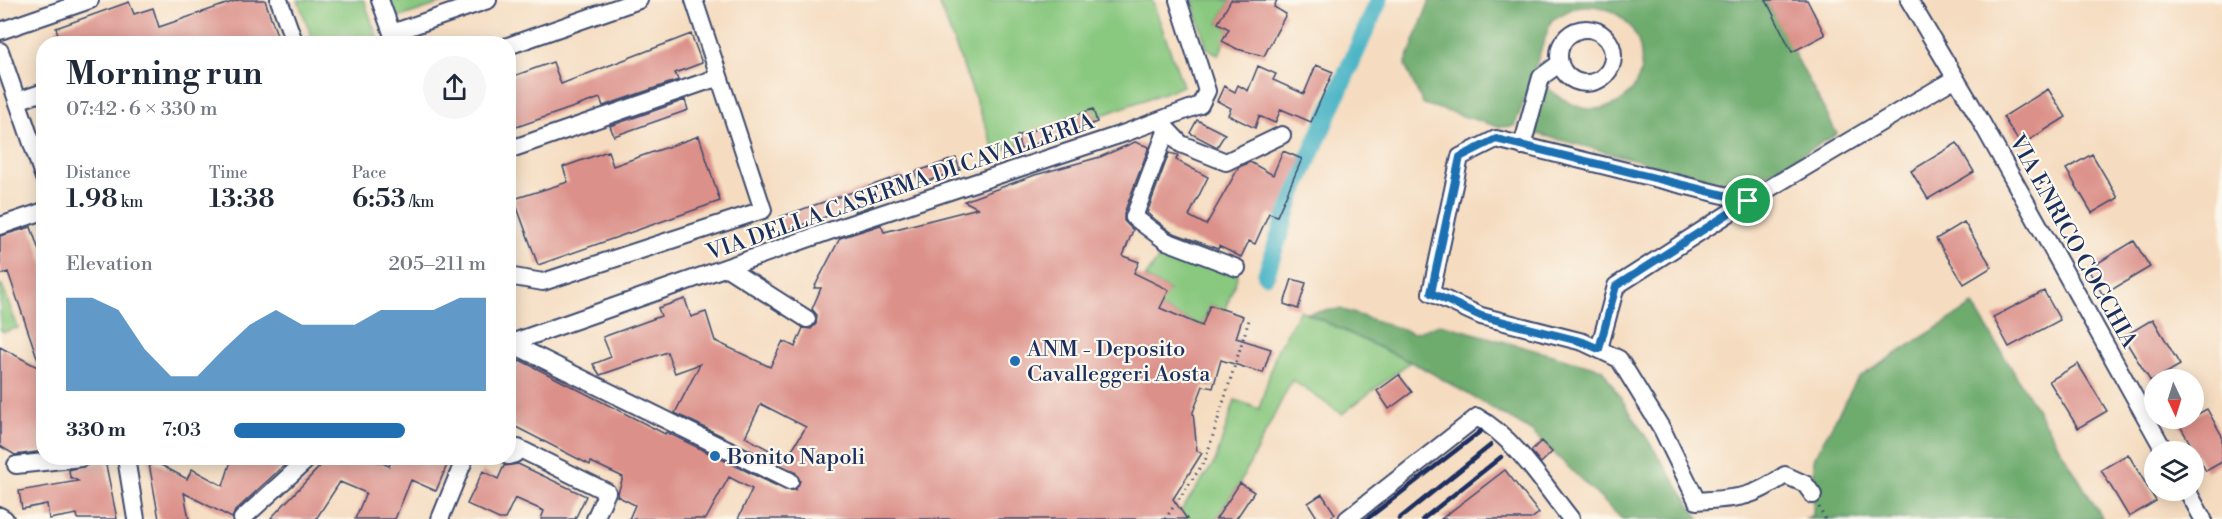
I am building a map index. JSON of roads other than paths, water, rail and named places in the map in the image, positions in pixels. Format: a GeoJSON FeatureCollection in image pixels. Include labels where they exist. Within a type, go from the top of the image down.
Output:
{"type":"FeatureCollection","features":[{"type":"Feature","properties":{"kind":"street"},"geometry":{"type":"LineString","coordinates":[[0,31],[90,0]]}},
{"type":"Feature","properties":{"kind":"street"},"geometry":{"type":"LineString","coordinates":[[279,0],[291,36]]}},
{"type":"Feature","properties":{"kind":"street"},"geometry":{"type":"LineString","coordinates":[[380,0],[392,33],[488,0]]}},
{"type":"Feature","properties":{"kind":"street"},"geometry":{"type":"LineString","coordinates":[[516,43],[639,0]]}},
{"type":"Feature","properties":{"kind":"street"},"geometry":{"type":"LineString","coordinates":[[516,277],[543,282],[763,210],[694,0]]}},
{"type":"Feature","properties":{"kind":"street","name":"VIA DELLA CASERMA DI CAVALLERIA"},"geometry":{"type":"LineString","coordinates":[[516,341],[727,268],[1163,125],[1200,105],[1207,92],[1178,0]]}},
{"type":"Feature","properties":{"kind":"street","name":"VIA ENRICO COCCHIA"},"geometry":{"type":"LineString","coordinates":[[1909,0],[1978,116],[2159,441]]}},
{"type":"Feature","properties":{"kind":"street"},"geometry":{"type":"LineString","coordinates":[[0,51],[36,155]]}},
{"type":"Feature","properties":{"kind":"street"},"geometry":{"type":"LineString","coordinates":[[1522,146],[1541,77],[1560,63]]}},
{"type":"Feature","properties":{"kind":"street"},"geometry":{"type":"LineString","coordinates":[[516,147],[719,77]]}},
{"type":"Feature","properties":{"kind":"street"},"geometry":{"type":"LineString","coordinates":[[1599,349],[1616,286],[1748,201],[1954,79]]}},
{"type":"Feature","properties":{"kind":"street"},"geometry":{"type":"LineString","coordinates":[[17,101],[36,95]]}},
{"type":"Feature","properties":{"kind":"street"},"geometry":{"type":"LineString","coordinates":[[1163,125],[1180,144],[1226,162],[1282,135]]}},
{"type":"Feature","properties":{"kind":"street"},"geometry":{"type":"LineString","coordinates":[[1163,125],[1134,217],[1166,241],[1237,268]]}},
{"type":"Feature","properties":{"kind":"street"},"geometry":{"type":"LineString","coordinates":[[1748,201],[1496,139],[1460,157],[1431,293],[1481,316],[1583,342],[1619,359],[1662,429],[1697,501],[1742,499],[1765,489],[1785,475],[1805,484],[1813,495]]}},
{"type":"Feature","properties":{"kind":"street"},"geometry":{"type":"LineString","coordinates":[[0,226],[36,214]]}},
{"type":"Feature","properties":{"kind":"street"},"geometry":{"type":"LineString","coordinates":[[727,268],[807,319]]}},
{"type":"Feature","properties":{"kind":"street"},"geometry":{"type":"LineString","coordinates":[[516,346],[790,481]]}},
{"type":"Feature","properties":{"kind":"street"},"geometry":{"type":"LineString","coordinates":[[1347,519],[1477,417],[1493,426],[1518,453],[1571,519]]}},
{"type":"Feature","properties":{"kind":"street"},"geometry":{"type":"LineString","coordinates":[[516,452],[518,448],[607,492],[595,519]]}},
{"type":"Feature","properties":{"kind":"street"},"geometry":{"type":"LineString","coordinates":[[16,465],[36,463]]}},
{"type":"Feature","properties":{"kind":"street"},"geometry":{"type":"LineString","coordinates":[[127,465],[136,519]]}},
{"type":"Feature","properties":{"kind":"street"},"geometry":{"type":"LineString","coordinates":[[242,519],[301,465]]}},
{"type":"Feature","properties":{"kind":"street"},"geometry":{"type":"LineString","coordinates":[[440,519],[462,465]]}},
{"type":"Feature","properties":{"kind":"street"},"geometry":{"type":"LineString","coordinates":[[2193,501],[2203,519]]}},
{"type":"Feature","properties":{"kind":"street"},"geometry":{"type":"LineString","coordinates":[[0,516],[5,519]]}},
{"type":"Feature","properties":{"kind":"waterway"},"geometry":{"type":"LineString","coordinates":[[1266,275],[1293,194],[1379,0]]}},
{"type":"Feature","properties":{"kind":"railway"},"geometry":{"type":"LineString","coordinates":[[1367,519],[1481,431]]}},
{"type":"Feature","properties":{"kind":"railway"},"geometry":{"type":"LineString","coordinates":[[1399,519],[1491,445]]}},
{"type":"Feature","properties":{"kind":"railway"},"geometry":{"type":"LineString","coordinates":[[1423,519],[1501,457]]}},
{"type":"Feature","properties":{"kind":"place","name":"ANM - Deposito Cavalleggeri Aosta"},"geometry":{"type":"Point","coordinates":[1015,361]}},
{"type":"Feature","properties":{"kind":"place","name":"Bonito Napoli"},"geometry":{"type":"Point","coordinates":[715,456]}}]}
